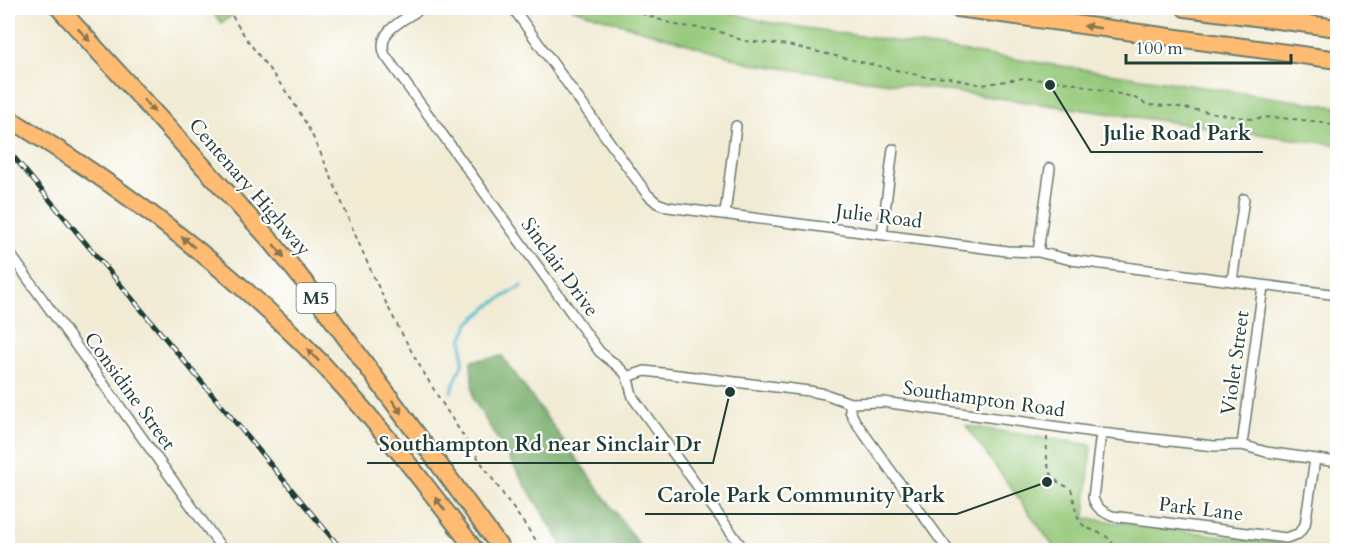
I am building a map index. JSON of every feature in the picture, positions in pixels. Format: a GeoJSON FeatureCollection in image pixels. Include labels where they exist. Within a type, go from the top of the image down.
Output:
{"type":"FeatureCollection","features":[{"type":"Feature","properties":{"kind":"highway","name":"Centenary Highway"},"geometry":{"type":"LineString","coordinates":[[59,8],[272,242],[310,289],[502,550]]}},
{"type":"Feature","properties":{"kind":"highway"},"geometry":{"type":"LineString","coordinates":[[957,8],[1338,60]]}},
{"type":"Feature","properties":{"kind":"highway"},"geometry":{"type":"LineString","coordinates":[[1185,8],[1338,28]]}},
{"type":"Feature","properties":{"kind":"highway","name":"M5"},"geometry":{"type":"LineString","coordinates":[[8,118],[84,166],[135,202],[187,242],[300,341],[374,421],[475,550]]}},
{"type":"Feature","properties":{"kind":"street","name":"Sinclair Drive"},"geometry":{"type":"LineString","coordinates":[[422,8],[388,32],[383,43],[385,55],[599,351],[611,364],[623,371],[634,399],[744,550]]}},
{"type":"Feature","properties":{"kind":"street","name":"Julie Road"},"geometry":{"type":"LineString","coordinates":[[513,8],[647,194],[657,203],[668,207],[1038,252],[1071,260],[1338,295]]}},
{"type":"Feature","properties":{"kind":"street"},"geometry":{"type":"LineString","coordinates":[[725,214],[736,126]]}},
{"type":"Feature","properties":{"kind":"street"},"geometry":{"type":"LineString","coordinates":[[882,234],[893,149]]}},
{"type":"Feature","properties":{"kind":"street"},"geometry":{"type":"LineString","coordinates":[[1038,252],[1050,168]]}},
{"type":"Feature","properties":{"kind":"street"},"geometry":{"type":"LineString","coordinates":[[1232,281],[1244,199]]}},
{"type":"Feature","properties":{"kind":"street","name":"Considine Street"},"geometry":{"type":"LineString","coordinates":[[8,251],[223,550]]}},
{"type":"Feature","properties":{"kind":"street","name":"Violet Street"},"geometry":{"type":"LineString","coordinates":[[1242,445],[1263,286]]}},
{"type":"Feature","properties":{"kind":"street","name":"Southampton Road"},"geometry":{"type":"LineString","coordinates":[[627,377],[645,371],[662,373],[825,393],[850,403],[883,402],[1101,433],[1214,446],[1242,445],[1266,452],[1338,462]]}},
{"type":"Feature","properties":{"kind":"street"},"geometry":{"type":"LineString","coordinates":[[850,403],[850,411],[859,427],[948,550]]}},
{"type":"Feature","properties":{"kind":"street","name":"Park Lane"},"geometry":{"type":"LineString","coordinates":[[1101,433],[1093,498],[1098,508],[1104,513],[1112,516],[1286,538],[1298,534],[1305,525],[1315,459]]}},
{"type":"Feature","properties":{"kind":"path"},"geometry":{"type":"LineString","coordinates":[[228,8],[238,27],[304,119],[399,330],[429,383],[475,456],[543,550]]}},
{"type":"Feature","properties":{"kind":"path"},"geometry":{"type":"LineString","coordinates":[[624,8],[676,25],[715,30],[744,41],[788,45],[926,77],[950,78],[981,85],[1023,78],[1072,83],[1133,97],[1148,105],[1172,106],[1251,119],[1271,117],[1322,122],[1338,127]]}},
{"type":"Feature","properties":{"kind":"path"},"geometry":{"type":"LineString","coordinates":[[1047,436],[1046,460],[1050,472],[1058,482],[1071,489],[1079,520],[1105,535],[1115,550]]}},
{"type":"Feature","properties":{"kind":"path"},"geometry":{"type":"LineString","coordinates":[[1144,550],[1169,550],[1194,543],[1243,550]]}},
{"type":"Feature","properties":{"kind":"green space"},"geometry":{"type":"Polygon","coordinates":[[[209,8],[243,8],[221,23],[209,8]]]}},
{"type":"Feature","properties":{"kind":"green space"},"geometry":{"type":"Polygon","coordinates":[[[570,8],[714,8],[766,22],[1337,107],[1337,145],[753,64],[570,8]]]}},
{"type":"Feature","properties":{"kind":"green space"},"geometry":{"type":"Polygon","coordinates":[[[502,356],[643,550],[565,550],[473,399],[471,361],[502,356]]]}},
{"type":"Feature","properties":{"kind":"green space"},"geometry":{"type":"Polygon","coordinates":[[[966,426],[1091,445],[1085,518],[1329,550],[1056,550],[966,426]]]}},
{"type":"Feature","properties":{"kind":"waterway"},"geometry":{"type":"LineString","coordinates":[[451,392],[463,362],[462,340],[469,323],[493,303],[522,286]]}},
{"type":"Feature","properties":{"kind":"railway"},"geometry":{"type":"LineString","coordinates":[[8,150],[342,550]]}},
{"type":"Feature","properties":{"kind":"place","name":"Julie Road Park"},"geometry":{"type":"Point","coordinates":[1050,85]}},
{"type":"Feature","properties":{"kind":"place","name":"Southampton Rd near Sinclair Dr"},"geometry":{"type":"Point","coordinates":[730,392]}},
{"type":"Feature","properties":{"kind":"place","name":"Carole Park Community Park"},"geometry":{"type":"Point","coordinates":[1047,482]}}]}
